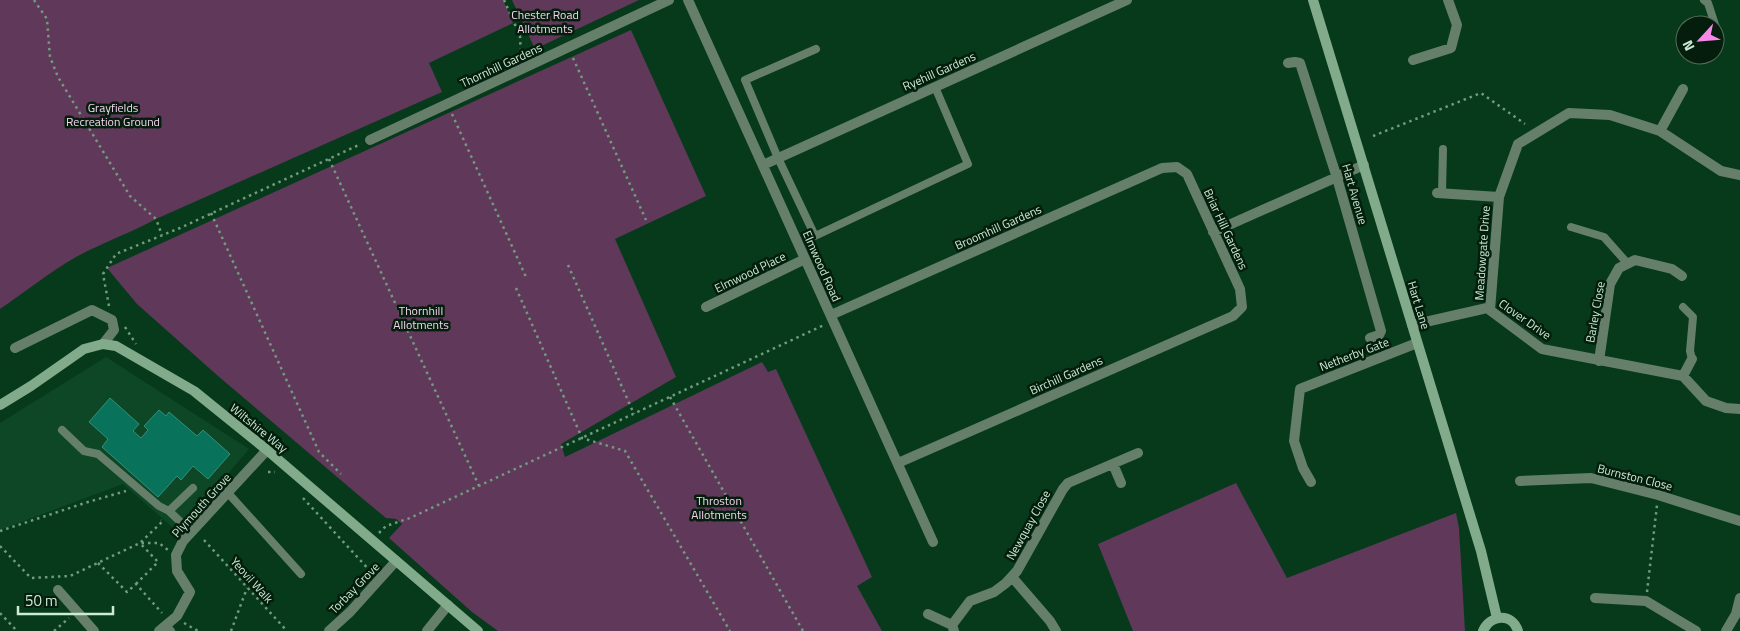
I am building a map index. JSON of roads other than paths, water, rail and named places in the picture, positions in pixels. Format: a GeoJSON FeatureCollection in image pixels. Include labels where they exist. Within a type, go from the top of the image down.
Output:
{"type":"FeatureCollection","features":[{"type":"Feature","properties":{"kind":"street","name":"Thornhill Gardens"},"geometry":{"type":"LineString","coordinates":[[370,140],[669,0]]}},
{"type":"Feature","properties":{"kind":"street","name":"Elmwood Road"},"geometry":{"type":"LineString","coordinates":[[688,0],[934,542]]}},
{"type":"Feature","properties":{"kind":"street","name":"Ryehill Gardens"},"geometry":{"type":"LineString","coordinates":[[762,165],[1126,0]]}},
{"type":"Feature","properties":{"kind":"street","name":"Hart Lane"},"geometry":{"type":"LineString","coordinates":[[1313,0],[1481,551],[1497,618]]}},
{"type":"Feature","properties":{"kind":"street"},"geometry":{"type":"LineString","coordinates":[[1413,60],[1451,48],[1457,25],[1448,0]]}},
{"type":"Feature","properties":{"kind":"street","name":"Hart Avenue"},"geometry":{"type":"LineString","coordinates":[[1288,63],[1300,63],[1337,178],[1381,331],[1379,335],[1370,338]]}},
{"type":"Feature","properties":{"kind":"street"},"geometry":{"type":"LineString","coordinates":[[1660,131],[1683,89]]}},
{"type":"Feature","properties":{"kind":"street","name":"Meadowgate Drive"},"geometry":{"type":"LineString","coordinates":[[1490,310],[1499,197],[1518,144],[1569,113],[1610,115],[1660,131],[1721,171],[1740,175]]}},
{"type":"Feature","properties":{"kind":"street"},"geometry":{"type":"LineString","coordinates":[[1213,232],[1364,165]]}},
{"type":"Feature","properties":{"kind":"street","name":"Briar Hill Gardens"},"geometry":{"type":"LineString","coordinates":[[1177,167],[1187,174],[1240,289],[1242,307]]}},
{"type":"Feature","properties":{"kind":"street","name":"Broomhill Gardens"},"geometry":{"type":"LineString","coordinates":[[832,318],[1162,168],[1177,167]]}},
{"type":"Feature","properties":{"kind":"street","name":"Meadowgate Drive"},"geometry":{"type":"LineString","coordinates":[[1440,193],[1499,197]]}},
{"type":"Feature","properties":{"kind":"street","name":"Elmwood Place"},"geometry":{"type":"LineString","coordinates":[[706,307],[805,259]]}},
{"type":"Feature","properties":{"kind":"street"},"geometry":{"type":"LineString","coordinates":[[1624,266],[1635,260],[1672,269],[1682,276]]}},
{"type":"Feature","properties":{"kind":"street","name":"Barley Close"},"geometry":{"type":"LineString","coordinates":[[1599,361],[1610,284],[1624,266]]}},
{"type":"Feature","properties":{"kind":"street","name":"Birchill Gardens"},"geometry":{"type":"LineString","coordinates":[[898,463],[1232,316],[1242,307]]}},
{"type":"Feature","properties":{"kind":"street","name":"Clover Drive"},"geometry":{"type":"LineString","coordinates":[[1412,325],[1486,308],[1542,349],[1683,376]]}},
{"type":"Feature","properties":{"kind":"street"},"geometry":{"type":"LineString","coordinates":[[0,405],[84,349],[103,344],[114,330],[113,315],[92,310],[15,348]]}},
{"type":"Feature","properties":{"kind":"street","name":"Netherby Gate"},"geometry":{"type":"LineString","coordinates":[[1311,482],[1303,468],[1294,441],[1300,389],[1417,343]]}},
{"type":"Feature","properties":{"kind":"street","name":"Wiltshire Way"},"geometry":{"type":"LineString","coordinates":[[103,344],[116,346],[194,392],[267,450],[478,631]]}},
{"type":"Feature","properties":{"kind":"street"},"geometry":{"type":"LineString","coordinates":[[1692,359],[1683,376],[1706,401],[1726,408],[1740,409]]}},
{"type":"Feature","properties":{"kind":"street","name":"Plymouth Grove"},"geometry":{"type":"LineString","coordinates":[[167,627],[177,616],[190,592],[178,571],[176,555],[183,541],[267,450]]}},
{"type":"Feature","properties":{"kind":"street","name":"Newquay Close"},"geometry":{"type":"LineString","coordinates":[[928,614],[953,628],[970,601],[994,592],[1017,571],[1062,489],[1068,483],[1138,453]]}},
{"type":"Feature","properties":{"kind":"street"},"geometry":{"type":"LineString","coordinates":[[1113,464],[1121,483]]}},
{"type":"Feature","properties":{"kind":"street","name":"Burnston Close"},"geometry":{"type":"LineString","coordinates":[[1520,481],[1591,478],[1658,495],[1740,520]]}},
{"type":"Feature","properties":{"kind":"street","name":"Torbay Grove"},"geometry":{"type":"LineString","coordinates":[[329,631],[350,612],[396,561]]}},
{"type":"Feature","properties":{"kind":"street"},"geometry":{"type":"LineString","coordinates":[[1012,577],[1050,621],[1056,631]]}},
{"type":"Feature","properties":{"kind":"street"},"geometry":{"type":"LineString","coordinates":[[58,590],[94,631]]}},
{"type":"Feature","properties":{"kind":"street"},"geometry":{"type":"LineString","coordinates":[[1595,598],[1646,601],[1696,631]]}},
{"type":"Feature","properties":{"kind":"street"},"geometry":{"type":"LineString","coordinates":[[1726,631],[1738,615],[1740,598]]}},
{"type":"Feature","properties":{"kind":"street"},"geometry":{"type":"LineString","coordinates":[[427,631],[448,605]]}},
{"type":"Feature","properties":{"kind":"street"},"geometry":{"type":"LineString","coordinates":[[1483,631],[1486,624],[1497,618],[1510,620],[1515,624],[1518,631]]}},
{"type":"Feature","properties":{"kind":"lane"},"geometry":{"type":"LineString","coordinates":[[1704,0],[1708,3],[1712,15]]}},
{"type":"Feature","properties":{"kind":"lane"},"geometry":{"type":"LineString","coordinates":[[816,49],[745,80],[778,158],[815,236],[968,164],[935,87]]}},
{"type":"Feature","properties":{"kind":"lane"},"geometry":{"type":"LineString","coordinates":[[1440,193],[1443,149]]}},
{"type":"Feature","properties":{"kind":"lane"},"geometry":{"type":"LineString","coordinates":[[1571,227],[1604,238],[1624,266]]}},
{"type":"Feature","properties":{"kind":"lane"},"geometry":{"type":"LineString","coordinates":[[1683,307],[1693,318],[1690,351],[1692,359]]}},
{"type":"Feature","properties":{"kind":"lane"},"geometry":{"type":"LineString","coordinates":[[62,430],[84,451],[98,454],[159,506],[169,511],[191,532]]}},
{"type":"Feature","properties":{"kind":"lane"},"geometry":{"type":"LineString","coordinates":[[169,511],[193,488]]}},
{"type":"Feature","properties":{"kind":"lane"},"geometry":{"type":"LineString","coordinates":[[228,493],[301,574]]}},
{"type":"Feature","properties":{"kind":"park label","name":"Chester Road Allotments"},"geometry":{"type":"Point","coordinates":[545,21]}},
{"type":"Feature","properties":{"kind":"park label","name":"Grayfields Recreation Ground"},"geometry":{"type":"Point","coordinates":[113,114]}},
{"type":"Feature","properties":{"kind":"park label","name":"Thornhill Allotments"},"geometry":{"type":"Point","coordinates":[421,317]}},
{"type":"Feature","properties":{"kind":"park label","name":"Throston Allotments"},"geometry":{"type":"Point","coordinates":[719,507]}}]}
